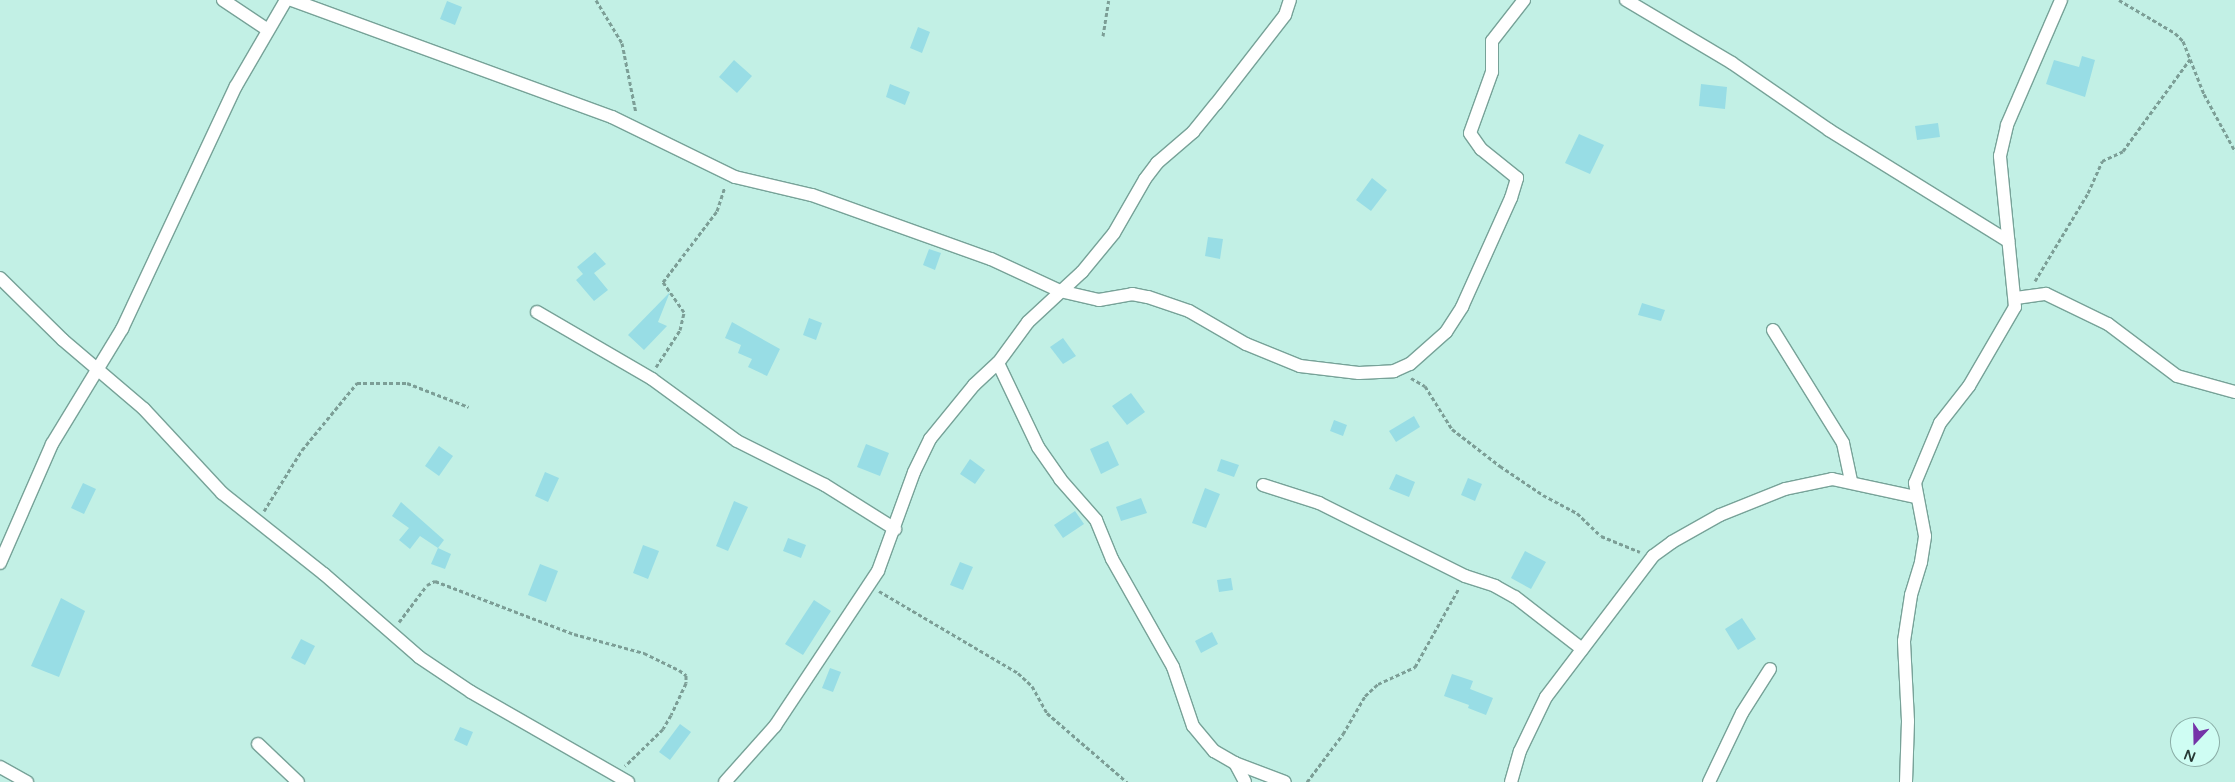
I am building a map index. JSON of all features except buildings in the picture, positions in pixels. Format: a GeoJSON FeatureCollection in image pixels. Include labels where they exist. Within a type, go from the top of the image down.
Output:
{"type":"FeatureCollection","features":[{"type":"Feature","properties":{"kind":"street"},"geometry":{"type":"LineString","coordinates":[[223,0],[268,30]]}},
{"type":"Feature","properties":{"kind":"street"},"geometry":{"type":"LineString","coordinates":[[0,563],[52,444],[122,329],[236,86],[286,0]]}},
{"type":"Feature","properties":{"kind":"street"},"geometry":{"type":"LineString","coordinates":[[292,0],[644,130],[724,171],[757,184],[812,195],[972,252],[1060,291],[1098,300],[1132,294],[1168,303],[1246,344],[1300,366],[1329,372],[1394,371],[1429,350],[1462,307],[1517,182],[1513,172],[1481,150],[1470,133],[1492,72],[1492,41],[1524,0]]}},
{"type":"Feature","properties":{"kind":"street"},"geometry":{"type":"LineString","coordinates":[[725,782],[768,736],[885,558],[914,472],[930,439],[974,385],[998,363],[1028,322],[1082,272],[1114,233],[1145,179],[1157,163],[1193,132],[1216,104],[1285,16],[1290,0]]}},
{"type":"Feature","properties":{"kind":"street"},"geometry":{"type":"LineString","coordinates":[[1626,0],[1732,63],[1829,130],[2008,240]]}},
{"type":"Feature","properties":{"kind":"street"},"geometry":{"type":"LineString","coordinates":[[1906,782],[1908,721],[1904,641],[1911,595],[1921,562],[1925,536],[1916,497],[1915,483],[1930,441],[2001,334],[2020,297],[2008,240],[2000,156],[2007,126],[2061,0]]}},
{"type":"Feature","properties":{"kind":"street"},"geometry":{"type":"LineString","coordinates":[[0,278],[96,369],[144,410],[222,493],[393,634],[447,677],[628,782]]}},
{"type":"Feature","properties":{"kind":"street"},"geometry":{"type":"LineString","coordinates":[[2020,297],[2046,294],[2108,324],[2177,376],[2235,392]]}},
{"type":"Feature","properties":{"kind":"street"},"geometry":{"type":"LineString","coordinates":[[538,312],[652,380],[737,441],[825,485],[895,529]]}},
{"type":"Feature","properties":{"kind":"street"},"geometry":{"type":"LineString","coordinates":[[1773,330],[1842,443],[1851,481]]}},
{"type":"Feature","properties":{"kind":"street"},"geometry":{"type":"LineString","coordinates":[[998,363],[1038,447],[1060,479],[1096,520],[1112,559],[1173,667],[1193,726],[1214,751],[1235,763],[1285,782]]}},
{"type":"Feature","properties":{"kind":"street"},"geometry":{"type":"LineString","coordinates":[[1511,782],[1520,751],[1546,697],[1653,556],[1720,515],[1785,489],[1832,479],[1851,481],[1916,497]]}},
{"type":"Feature","properties":{"kind":"street"},"geometry":{"type":"LineString","coordinates":[[1263,485],[1328,507],[1465,576],[1495,586],[1515,597],[1582,649]]}},
{"type":"Feature","properties":{"kind":"street"},"geometry":{"type":"LineString","coordinates":[[1709,782],[1742,713],[1770,668]]}},
{"type":"Feature","properties":{"kind":"street"},"geometry":{"type":"LineString","coordinates":[[258,744],[298,782]]}},
{"type":"Feature","properties":{"kind":"street"},"geometry":{"type":"LineString","coordinates":[[1235,763],[1245,782]]}},
{"type":"Feature","properties":{"kind":"street"},"geometry":{"type":"LineString","coordinates":[[0,767],[27,782]]}},
{"type":"Feature","properties":{"kind":"path"},"geometry":{"type":"LineString","coordinates":[[596,0],[622,43],[634,111],[644,130]]}},
{"type":"Feature","properties":{"kind":"path"},"geometry":{"type":"LineString","coordinates":[[1102,36],[1109,0]]}},
{"type":"Feature","properties":{"kind":"path"},"geometry":{"type":"LineString","coordinates":[[2119,0],[2175,32],[2183,41],[2204,94],[2235,151]]}},
{"type":"Feature","properties":{"kind":"path"},"geometry":{"type":"LineString","coordinates":[[2020,297],[2071,223],[2102,161],[2123,151],[2190,59]]}},
{"type":"Feature","properties":{"kind":"path"},"geometry":{"type":"LineString","coordinates":[[652,380],[657,364],[680,330],[684,312],[663,282],[717,211],[724,194],[724,171]]}},
{"type":"Feature","properties":{"kind":"path"},"geometry":{"type":"LineString","coordinates":[[1394,371],[1425,386],[1452,429],[1500,466],[1543,495],[1577,513],[1601,536],[1620,546],[1653,556]]}},
{"type":"Feature","properties":{"kind":"path"},"geometry":{"type":"LineString","coordinates":[[258,523],[302,450],[358,383],[407,383],[469,407]]}},
{"type":"Feature","properties":{"kind":"path"},"geometry":{"type":"LineString","coordinates":[[1307,782],[1343,734],[1365,696],[1378,684],[1415,667],[1465,576]]}},
{"type":"Feature","properties":{"kind":"path"},"geometry":{"type":"LineString","coordinates":[[393,634],[426,585],[435,581],[574,634],[644,653],[680,670],[686,675],[686,683],[663,729],[615,774]]}},
{"type":"Feature","properties":{"kind":"path"},"geometry":{"type":"LineString","coordinates":[[867,586],[904,604],[1018,673],[1032,686],[1047,713],[1127,782]]}}]}
